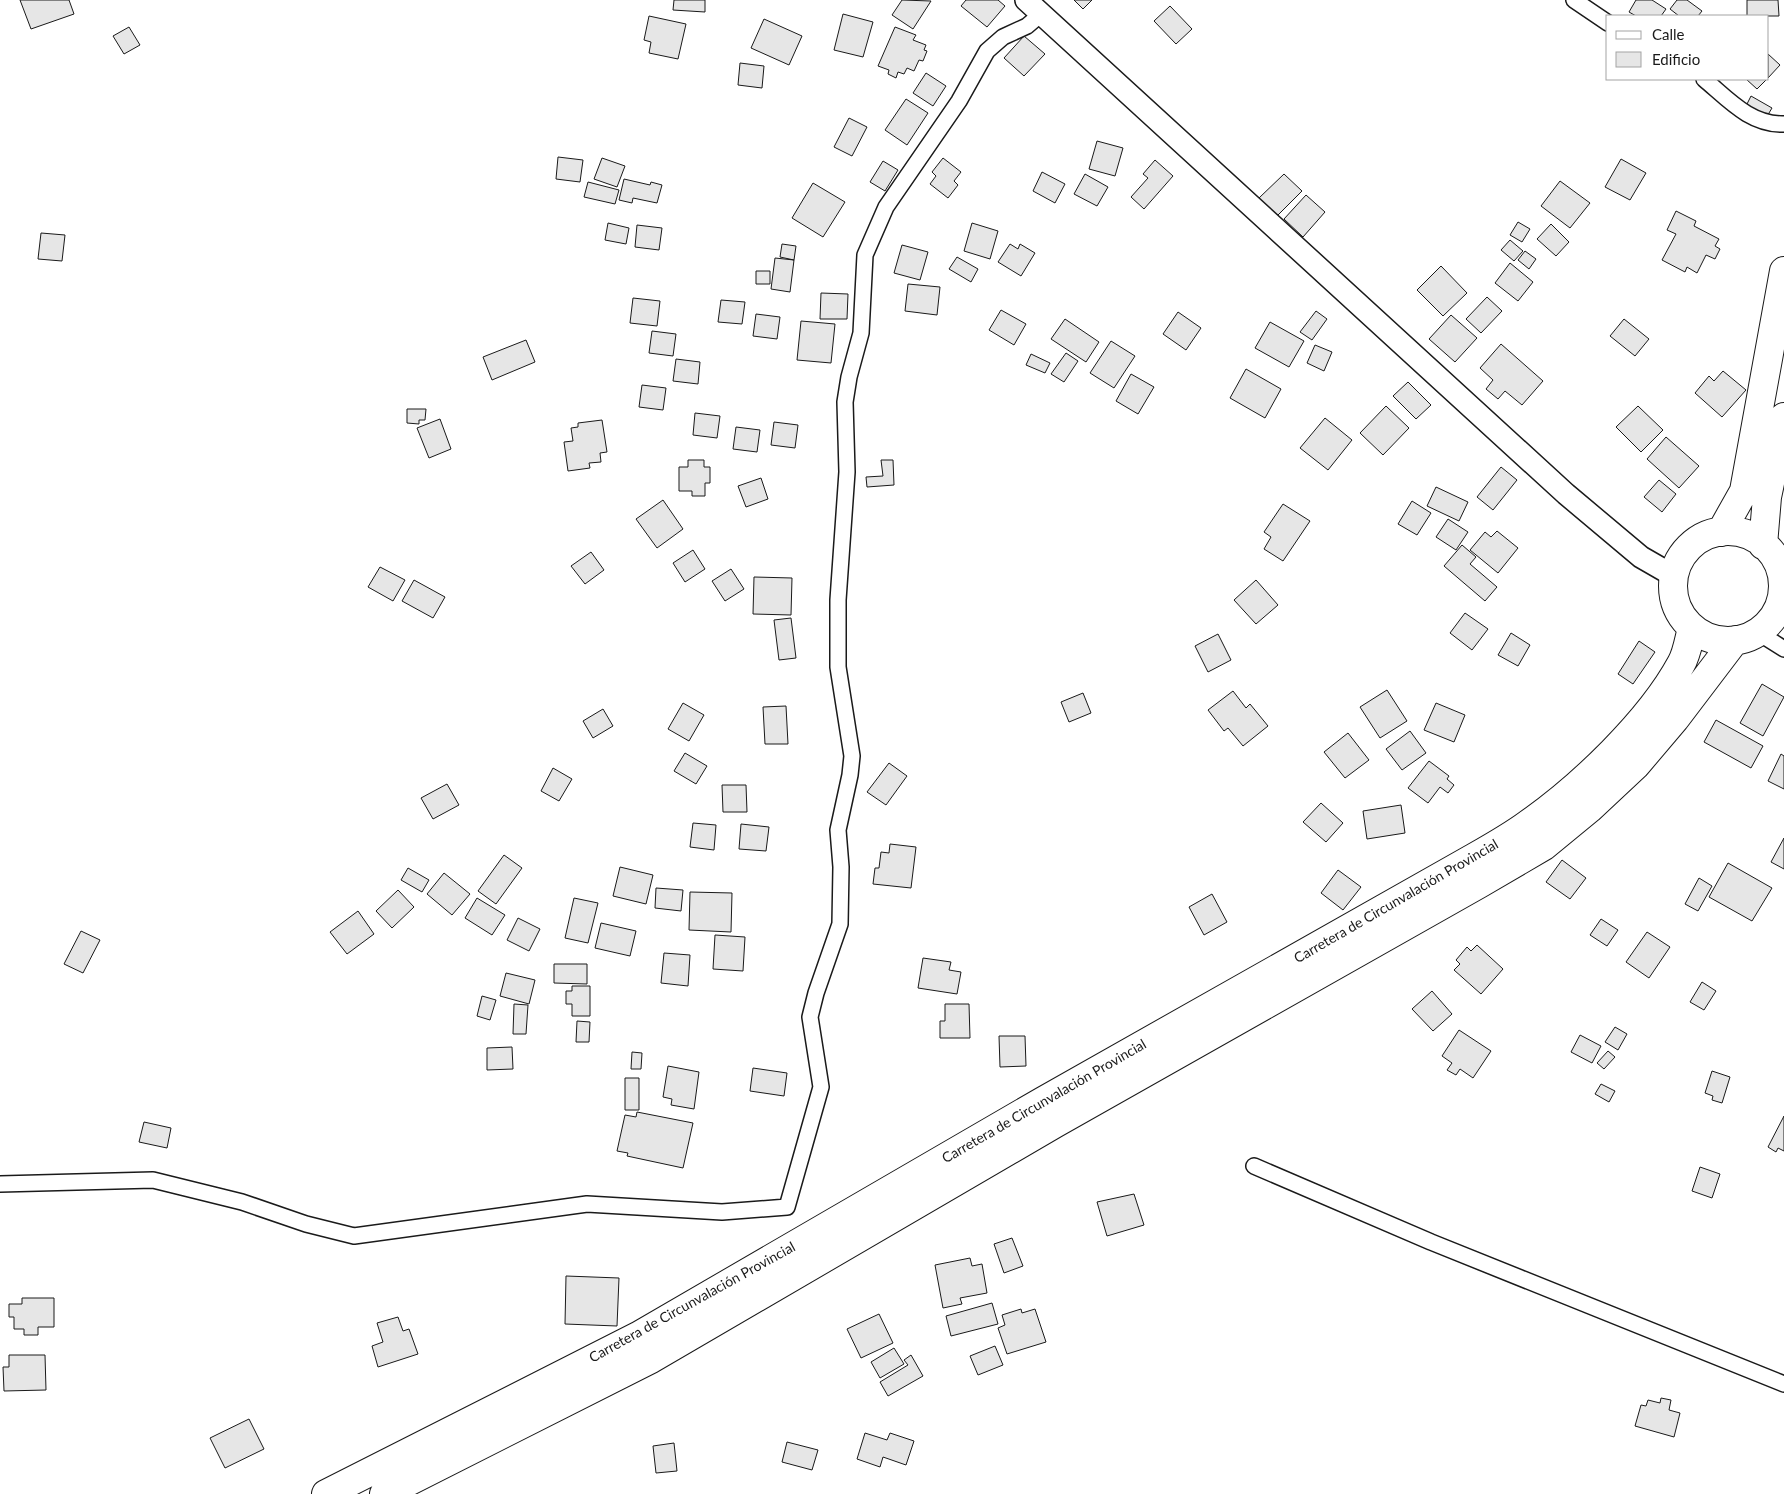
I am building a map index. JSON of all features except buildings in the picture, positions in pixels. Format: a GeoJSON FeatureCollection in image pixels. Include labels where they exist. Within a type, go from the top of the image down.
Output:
{"type":"FeatureCollection","features":[{"type":"Feature","properties":{"kind":"highway"},"geometry":{"type":"LineString","coordinates":[[1721,532],[1744,491],[1784,271]]}},
{"type":"Feature","properties":{"kind":"highway"},"geometry":{"type":"LineString","coordinates":[[1763,544],[1767,497],[1784,417]]}},
{"type":"Feature","properties":{"kind":"highway"},"geometry":{"type":"LineString","coordinates":[[1721,532],[1743,534],[1763,544],[1771,553],[1779,568],[1783,584],[1782,596],[1773,617],[1746,636],[1712,638],[1692,628],[1678,610],[1674,599],[1674,576],[1682,555],[1690,546],[1709,535],[1721,532]]}},
{"type":"Feature","properties":{"kind":"highway","name":"Carretera de Circunvalación Provincial"},"geometry":{"type":"LineString","coordinates":[[326,1494],[638,1336],[1043,1101],[1466,862],[1528,824],[1571,789],[1617,747],[1655,703],[1682,663],[1692,628]]}},
{"type":"Feature","properties":{"kind":"highway","name":"Carretera de Circunvalación Provincial"},"geometry":{"type":"LineString","coordinates":[[384,1494],[651,1359],[1048,1128],[1544,846],[1589,809],[1636,765],[1746,636]]}},
{"type":"Feature","properties":{"kind":"street"},"geometry":{"type":"LineString","coordinates":[[1574,0],[1606,22]]}},
{"type":"Feature","properties":{"kind":"street"},"geometry":{"type":"LineString","coordinates":[[0,1184],[153,1180],[242,1202],[315,1227],[354,1236],[587,1204],[722,1212],[787,1207],[821,1087],[810,1017],[816,993],[840,924],[841,867],[838,830],[850,775],[852,756],[838,668],[838,600],[847,472],[845,402],[849,377],[861,333],[864,255],[886,207],[959,101],[986,51],[1004,37],[1027,26],[1034,7],[1566,494],[1641,557],[1674,576]]}},
{"type":"Feature","properties":{"kind":"street"},"geometry":{"type":"LineString","coordinates":[[1705,80],[1746,114],[1761,122],[1784,124]]}},
{"type":"Feature","properties":{"kind":"street"},"geometry":{"type":"LineString","coordinates":[[1746,636],[1784,649]]}},
{"type":"Feature","properties":{"kind":"street"},"geometry":{"type":"LineString","coordinates":[[1254,1166],[1431,1242],[1784,1384]]}}]}
